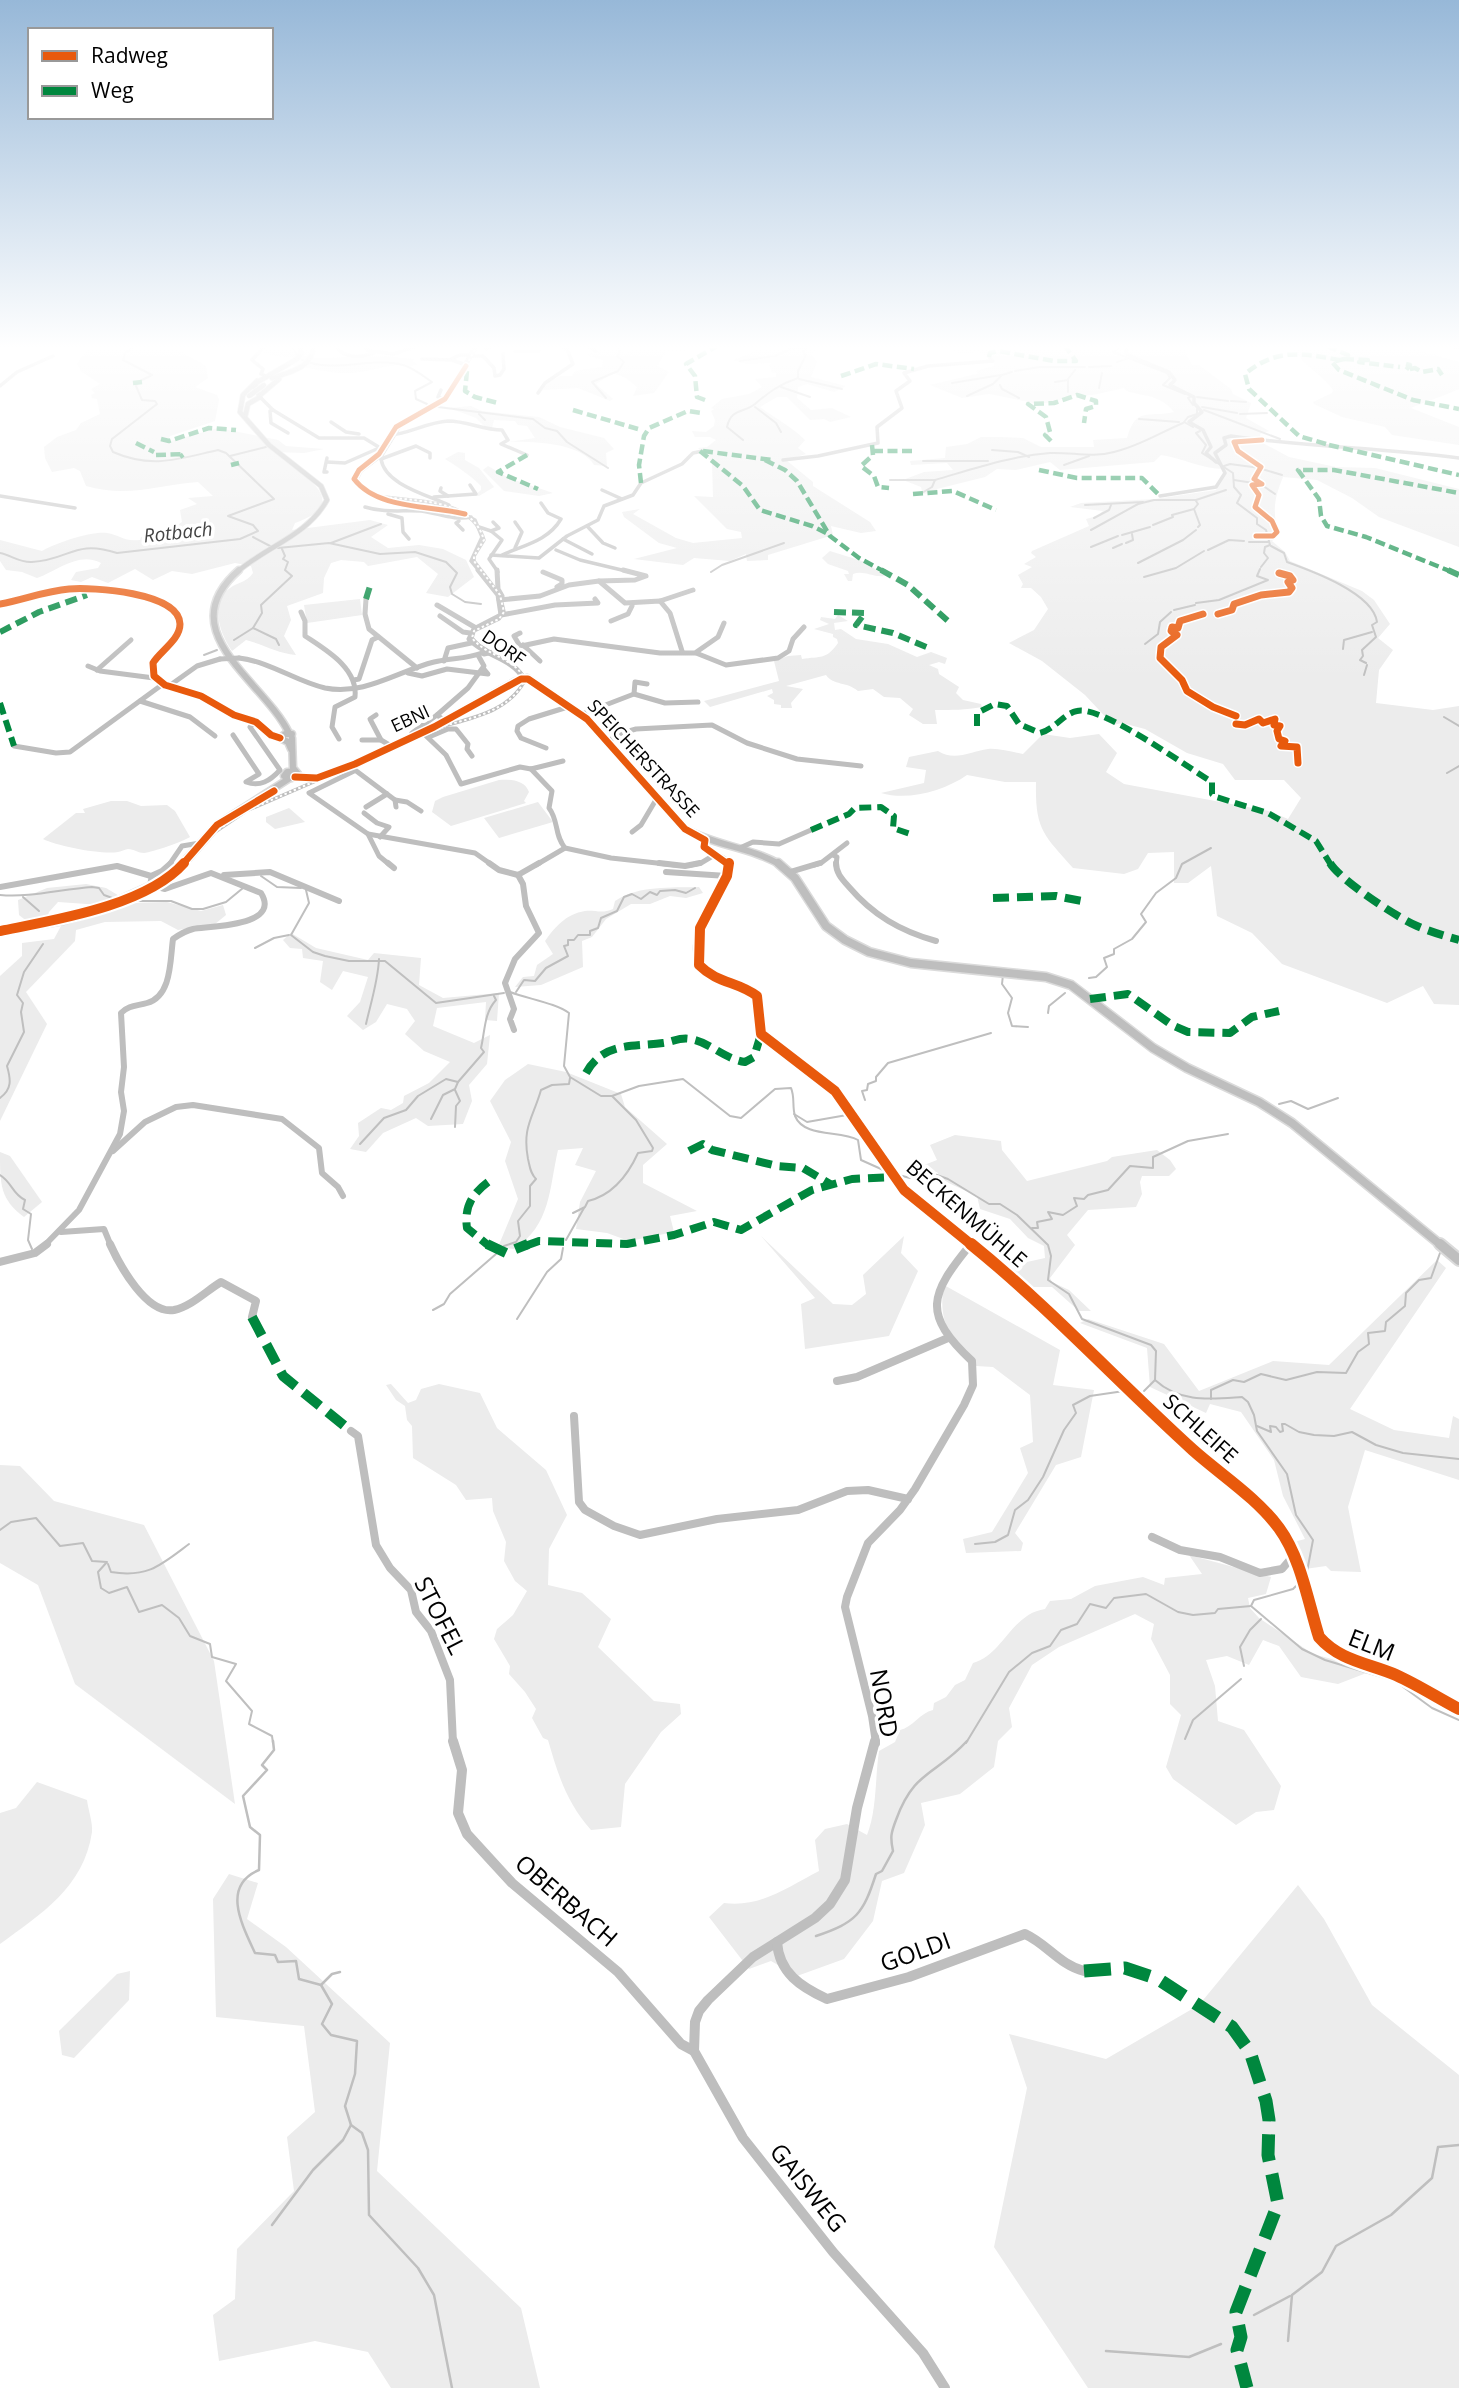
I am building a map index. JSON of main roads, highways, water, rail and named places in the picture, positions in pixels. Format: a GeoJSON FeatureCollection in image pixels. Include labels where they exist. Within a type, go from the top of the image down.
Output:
{"type":"FeatureCollection","features":[{"type":"Feature","properties":{"kind":"main road"},"geometry":{"type":"LineString","coordinates":[[0,931],[63,920],[101,909],[165,880],[184,864],[217,825],[274,791],[292,775],[291,751],[282,720],[265,696],[232,660],[217,636],[213,619],[214,604],[220,589],[231,576],[309,523],[324,509],[327,497],[321,485],[285,457]]}},
{"type":"Feature","properties":{"kind":"main road","name":"SPEICHERSTRASSE"},"geometry":{"type":"LineString","coordinates":[[523,678],[582,715],[685,829],[705,840],[742,847],[772,858],[790,872],[826,926],[845,940],[869,952],[911,963],[1054,978],[1076,988],[1137,1038],[1169,1058],[1259,1102],[1292,1123],[1459,1260]]}},
{"type":"Feature","properties":{"kind":"main road","name":"EBNI"},"geometry":{"type":"LineString","coordinates":[[292,775],[317,778],[352,768],[523,678]]}},
{"type":"Feature","properties":{"kind":"waterway","name":"Rotbach"},"geometry":{"type":"LineString","coordinates":[[129,457],[165,461],[184,457]]}},
{"type":"Feature","properties":{"kind":"waterway","name":"Rotbach"},"geometry":{"type":"LineString","coordinates":[[0,553],[32,562],[81,549],[103,549],[117,553],[240,539],[258,531],[253,525],[228,516],[274,499],[231,457]]}},
{"type":"Feature","properties":{"kind":"waterway"},"geometry":{"type":"LineString","coordinates":[[591,457],[608,468]]}},
{"type":"Feature","properties":{"kind":"waterway"},"geometry":{"type":"LineString","coordinates":[[935,480],[1018,457]]}},
{"type":"Feature","properties":{"kind":"waterway"},"geometry":{"type":"LineString","coordinates":[[1064,465],[1085,457]]}},
{"type":"Feature","properties":{"kind":"waterway"},"geometry":{"type":"LineString","coordinates":[[1209,457],[1233,473],[1234,487],[1241,495],[1237,503],[1257,518],[1257,524],[1266,530],[1270,545],[1265,547],[1264,553],[1268,558],[1261,567]]}},
{"type":"Feature","properties":{"kind":"waterway"},"geometry":{"type":"LineString","coordinates":[[923,461],[988,461]]}},
{"type":"Feature","properties":{"kind":"waterway"},"geometry":{"type":"LineString","coordinates":[[1224,466],[1230,464],[1260,468]]}},
{"type":"Feature","properties":{"kind":"waterway"},"geometry":{"type":"LineString","coordinates":[[1262,469],[1282,475]]}},
{"type":"Feature","properties":{"kind":"waterway"},"geometry":{"type":"LineString","coordinates":[[890,480],[935,480]]}},
{"type":"Feature","properties":{"kind":"waterway"},"geometry":{"type":"LineString","coordinates":[[920,494],[932,487],[935,480]]}},
{"type":"Feature","properties":{"kind":"waterway"},"geometry":{"type":"LineString","coordinates":[[1234,480],[1260,484]]}},
{"type":"Feature","properties":{"kind":"waterway"},"geometry":{"type":"LineString","coordinates":[[1262,485],[1275,494]]}},
{"type":"Feature","properties":{"kind":"waterway"},"geometry":{"type":"LineString","coordinates":[[1091,530],[1138,504],[1154,500],[1196,500],[1226,490]]}},
{"type":"Feature","properties":{"kind":"waterway"},"geometry":{"type":"LineString","coordinates":[[1194,509],[1198,504],[1196,501]]}},
{"type":"Feature","properties":{"kind":"waterway"},"geometry":{"type":"LineString","coordinates":[[1085,505],[1143,502]]}},
{"type":"Feature","properties":{"kind":"waterway"},"geometry":{"type":"LineString","coordinates":[[1094,518],[1109,510],[1111,505]]}},
{"type":"Feature","properties":{"kind":"waterway"},"geometry":{"type":"LineString","coordinates":[[1153,525],[1173,517],[1172,515],[1194,509]]}},
{"type":"Feature","properties":{"kind":"waterway"},"geometry":{"type":"LineString","coordinates":[[1194,509],[1200,525],[1198,527]]}},
{"type":"Feature","properties":{"kind":"waterway"},"geometry":{"type":"LineString","coordinates":[[331,543],[381,524]]}},
{"type":"Feature","properties":{"kind":"waterway"},"geometry":{"type":"LineString","coordinates":[[1122,535],[1150,527]]}},
{"type":"Feature","properties":{"kind":"waterway"},"geometry":{"type":"LineString","coordinates":[[1138,563],[1183,540],[1196,530]]}},
{"type":"Feature","properties":{"kind":"waterway"},"geometry":{"type":"LineString","coordinates":[[1126,543],[1133,540],[1132,534]]}},
{"type":"Feature","properties":{"kind":"waterway"},"geometry":{"type":"LineString","coordinates":[[1091,547],[1118,536]]}},
{"type":"Feature","properties":{"kind":"waterway"},"geometry":{"type":"LineString","coordinates":[[253,537],[272,547]]}},
{"type":"Feature","properties":{"kind":"waterway"},"geometry":{"type":"LineString","coordinates":[[1208,550],[1229,540],[1244,541]]}},
{"type":"Feature","properties":{"kind":"waterway"},"geometry":{"type":"LineString","coordinates":[[1249,542],[1268,542]]}},
{"type":"Feature","properties":{"kind":"waterway"},"geometry":{"type":"LineString","coordinates":[[278,548],[329,543],[380,554],[415,552],[446,562],[457,573],[450,587],[452,594],[465,602],[481,604]]}},
{"type":"Feature","properties":{"kind":"waterway"},"geometry":{"type":"LineString","coordinates":[[711,572],[722,565],[784,543]]}},
{"type":"Feature","properties":{"kind":"waterway"},"geometry":{"type":"LineString","coordinates":[[1113,548],[1122,544]]}},
{"type":"Feature","properties":{"kind":"waterway"},"geometry":{"type":"LineString","coordinates":[[1271,546],[1284,553],[1287,562],[1340,584],[1373,611],[1377,622],[1372,625],[1376,637],[1362,650],[1363,656],[1360,660],[1366,663]]}},
{"type":"Feature","properties":{"kind":"waterway"},"geometry":{"type":"LineString","coordinates":[[253,628],[262,613],[261,605],[292,576],[285,570],[288,562],[283,559],[285,556],[282,549]]}},
{"type":"Feature","properties":{"kind":"waterway"},"geometry":{"type":"LineString","coordinates":[[1144,577],[1176,568],[1204,551]]}},
{"type":"Feature","properties":{"kind":"waterway"},"geometry":{"type":"LineString","coordinates":[[1196,603],[1219,600],[1268,580],[1257,576],[1260,569]]}},
{"type":"Feature","properties":{"kind":"waterway"},"geometry":{"type":"LineString","coordinates":[[1174,610],[1195,605]]}},
{"type":"Feature","properties":{"kind":"waterway"},"geometry":{"type":"LineString","coordinates":[[1145,644],[1158,634],[1160,622],[1171,612]]}},
{"type":"Feature","properties":{"kind":"waterway"},"geometry":{"type":"LineString","coordinates":[[234,640],[253,628]]}},
{"type":"Feature","properties":{"kind":"waterway"},"geometry":{"type":"LineString","coordinates":[[253,628],[276,639],[279,645]]}},
{"type":"Feature","properties":{"kind":"waterway"},"geometry":{"type":"LineString","coordinates":[[1343,649],[1344,640],[1372,632]]}},
{"type":"Feature","properties":{"kind":"waterway"},"geometry":{"type":"LineString","coordinates":[[204,655],[217,650]]}},
{"type":"Feature","properties":{"kind":"waterway"},"geometry":{"type":"LineString","coordinates":[[1364,675],[1367,665]]}},
{"type":"Feature","properties":{"kind":"waterway"},"geometry":{"type":"LineString","coordinates":[[1444,717],[1459,726]]}},
{"type":"Feature","properties":{"kind":"waterway"},"geometry":{"type":"LineString","coordinates":[[1447,773],[1459,766]]}},
{"type":"Feature","properties":{"kind":"waterway"},"geometry":{"type":"LineString","coordinates":[[1089,978],[1096,977],[1107,967],[1104,958],[1114,954],[1114,949],[1132,939],[1146,922],[1141,914],[1156,893],[1176,878],[1182,864],[1211,848]]}},
{"type":"Feature","properties":{"kind":"waterway"},"geometry":{"type":"LineString","coordinates":[[261,876],[277,887],[301,888]]}},
{"type":"Feature","properties":{"kind":"waterway"},"geometry":{"type":"LineString","coordinates":[[0,895],[92,887],[99,888],[104,895],[115,899]]}},
{"type":"Feature","properties":{"kind":"waterway"},"geometry":{"type":"LineString","coordinates":[[127,901],[171,901],[192,909],[203,909],[226,902],[243,888]]}},
{"type":"Feature","properties":{"kind":"waterway"},"geometry":{"type":"LineString","coordinates":[[516,992],[524,980],[535,981],[546,968],[568,956],[564,946],[568,945],[568,940],[574,940],[578,935],[590,935],[590,931],[598,928],[601,918],[617,911],[624,897],[632,894],[641,899],[650,892],[657,895],[660,891],[675,890],[686,893],[695,888]]}},
{"type":"Feature","properties":{"kind":"waterway"},"geometry":{"type":"LineString","coordinates":[[306,890],[309,903],[291,935],[313,952],[325,956],[349,961],[379,961]]}},
{"type":"Feature","properties":{"kind":"waterway"},"geometry":{"type":"LineString","coordinates":[[23,897],[39,911]]}},
{"type":"Feature","properties":{"kind":"waterway"},"geometry":{"type":"LineString","coordinates":[[255,948],[274,938],[289,935]]}},
{"type":"Feature","properties":{"kind":"waterway"},"geometry":{"type":"LineString","coordinates":[[0,1098],[9,1088],[7,1066],[24,1032],[21,1012],[23,1003],[17,995],[24,972],[43,944]]}},
{"type":"Feature","properties":{"kind":"waterway"},"geometry":{"type":"LineString","coordinates":[[366,1024],[379,961]]}},
{"type":"Feature","properties":{"kind":"waterway"},"geometry":{"type":"LineString","coordinates":[[379,961],[385,961],[436,1003],[504,993]]}},
{"type":"Feature","properties":{"kind":"waterway"},"geometry":{"type":"LineString","coordinates":[[1003,975],[1002,984],[1012,998],[1008,1013],[1012,1026],[1028,1027]]}},
{"type":"Feature","properties":{"kind":"waterway"},"geometry":{"type":"LineString","coordinates":[[510,992],[569,1013],[564,1066],[570,1077],[601,1096],[612,1096]]}},
{"type":"Feature","properties":{"kind":"waterway"},"geometry":{"type":"LineString","coordinates":[[1048,1013],[1049,1006],[1065,993]]}},
{"type":"Feature","properties":{"kind":"waterway"},"geometry":{"type":"LineString","coordinates":[[458,1082],[484,1052],[481,1048],[484,1029],[489,1011],[496,1000],[494,996]]}},
{"type":"Feature","properties":{"kind":"waterway"},"geometry":{"type":"LineString","coordinates":[[865,1100],[862,1091],[867,1090],[868,1084],[876,1081],[876,1077],[888,1063],[991,1033]]}},
{"type":"Feature","properties":{"kind":"waterway"},"geometry":{"type":"LineString","coordinates":[[504,1246],[516,1242],[520,1236],[518,1221],[530,1206],[530,1186],[536,1179],[530,1167],[526,1139],[541,1090],[552,1085],[569,1084],[570,1078]]}},
{"type":"Feature","properties":{"kind":"waterway"},"geometry":{"type":"LineString","coordinates":[[360,1144],[384,1118],[406,1110],[418,1096],[446,1079],[458,1082]]}},
{"type":"Feature","properties":{"kind":"waterway"},"geometry":{"type":"LineString","coordinates":[[612,1096],[639,1086],[683,1079],[730,1116],[741,1118],[775,1089],[791,1088],[794,1114]]}},
{"type":"Feature","properties":{"kind":"waterway"},"geometry":{"type":"LineString","coordinates":[[431,1119],[443,1095],[455,1089],[458,1082]]}},
{"type":"Feature","properties":{"kind":"waterway"},"geometry":{"type":"LineString","coordinates":[[455,1090],[460,1101],[456,1106],[455,1127]]}},
{"type":"Feature","properties":{"kind":"waterway"},"geometry":{"type":"LineString","coordinates":[[573,1213],[585,1207],[588,1201],[612,1189],[624,1176],[638,1153],[652,1151],[653,1148],[636,1120],[612,1096]]}},
{"type":"Feature","properties":{"kind":"waterway"},"geometry":{"type":"LineString","coordinates":[[1279,1104],[1291,1101],[1308,1109],[1338,1098]]}},
{"type":"Feature","properties":{"kind":"waterway"},"geometry":{"type":"LineString","coordinates":[[794,1114],[807,1122],[847,1115]]}},
{"type":"Feature","properties":{"kind":"waterway"},"geometry":{"type":"LineString","coordinates":[[794,1114],[806,1128],[858,1140],[861,1160],[890,1173]]}},
{"type":"Feature","properties":{"kind":"waterway"},"geometry":{"type":"LineString","coordinates":[[1032,1228],[1038,1228],[1037,1222],[1052,1219],[1048,1212],[1063,1215],[1077,1206],[1074,1198],[1084,1199],[1088,1195],[1108,1190],[1130,1166],[1153,1168],[1153,1157],[1188,1141],[1228,1134]]}},
{"type":"Feature","properties":{"kind":"waterway"},"geometry":{"type":"LineString","coordinates":[[895,1174],[910,1178],[925,1172],[934,1174],[948,1179],[989,1204],[1000,1204],[1017,1215],[1048,1245],[1051,1256],[1048,1280],[1069,1294],[1082,1319],[1151,1345],[1156,1351],[1155,1380]]}},
{"type":"Feature","properties":{"kind":"waterway"},"geometry":{"type":"LineString","coordinates":[[0,1175],[17,1195],[25,1200],[23,1209],[31,1214],[28,1240],[32,1249]]}},
{"type":"Feature","properties":{"kind":"waterway"},"geometry":{"type":"LineString","coordinates":[[566,1240],[584,1208]]}},
{"type":"Feature","properties":{"kind":"waterway"},"geometry":{"type":"LineString","coordinates":[[517,1319],[547,1272],[561,1259],[563,1248]]}},
{"type":"Feature","properties":{"kind":"waterway"},"geometry":{"type":"LineString","coordinates":[[1211,1399],[1211,1390],[1233,1380],[1244,1382],[1261,1374],[1286,1380],[1317,1372],[1346,1373],[1358,1352],[1369,1344],[1368,1333],[1385,1331],[1386,1322],[1405,1306],[1406,1293],[1419,1280],[1431,1278],[1440,1253]]}},
{"type":"Feature","properties":{"kind":"waterway"},"geometry":{"type":"LineString","coordinates":[[433,1310],[444,1304],[450,1294],[496,1254]]}},
{"type":"Feature","properties":{"kind":"waterway"},"geometry":{"type":"LineString","coordinates":[[1144,1391],[1155,1380]]}},
{"type":"Feature","properties":{"kind":"waterway"},"geometry":{"type":"LineString","coordinates":[[1155,1380],[1175,1393],[1211,1399]]}},
{"type":"Feature","properties":{"kind":"waterway"},"geometry":{"type":"LineString","coordinates":[[975,1544],[995,1542],[1008,1535],[1015,1510],[1028,1500],[1043,1477],[1064,1430],[1076,1413],[1073,1405],[1090,1396],[1124,1391]]}},
{"type":"Feature","properties":{"kind":"waterway"},"geometry":{"type":"LineString","coordinates":[[1211,1399],[1242,1397],[1248,1402],[1257,1431],[1287,1474],[1296,1515],[1313,1540],[1306,1577]]}},
{"type":"Feature","properties":{"kind":"waterway"},"geometry":{"type":"LineString","coordinates":[[1257,1426],[1271,1432],[1270,1426],[1276,1427],[1280,1432],[1283,1431],[1282,1424],[1285,1424],[1299,1432],[1314,1435],[1334,1436],[1352,1432],[1376,1445],[1403,1453],[1459,1459]]}},
{"type":"Feature","properties":{"kind":"waterway"},"geometry":{"type":"LineString","coordinates":[[0,1530],[11,1522],[36,1518],[60,1546],[83,1543],[92,1561],[107,1562],[98,1572],[101,1588],[109,1593],[127,1587],[139,1612],[162,1605],[179,1618],[190,1636],[210,1644],[212,1657],[236,1664],[226,1681],[252,1711],[249,1724],[272,1736],[273,1743]]}},
{"type":"Feature","properties":{"kind":"waterway"},"geometry":{"type":"LineString","coordinates":[[108,1564],[111,1572],[145,1571],[162,1564],[189,1544]]}},
{"type":"Feature","properties":{"kind":"waterway"},"geometry":{"type":"LineString","coordinates":[[1251,1606],[1254,1600],[1293,1589],[1299,1583]]}},
{"type":"Feature","properties":{"kind":"waterway"},"geometry":{"type":"LineString","coordinates":[[966,1743],[1009,1672],[1032,1653],[1050,1646],[1061,1630],[1077,1624],[1090,1604],[1106,1608],[1114,1598],[1146,1594],[1178,1612],[1193,1615],[1251,1606]]}},
{"type":"Feature","properties":{"kind":"waterway"},"geometry":{"type":"LineString","coordinates":[[1251,1606],[1302,1649],[1325,1660],[1395,1681],[1432,1708],[1459,1720]]}},
{"type":"Feature","properties":{"kind":"waterway"},"geometry":{"type":"LineString","coordinates":[[1244,1666],[1240,1647],[1250,1630],[1261,1619]]}},
{"type":"Feature","properties":{"kind":"waterway"},"geometry":{"type":"LineString","coordinates":[[1185,1739],[1193,1720],[1241,1679]]}},
{"type":"Feature","properties":{"kind":"waterway"},"geometry":{"type":"LineString","coordinates":[[273,1741],[274,1750],[262,1765],[267,1770],[243,1796],[250,1827],[260,1835],[259,1870],[247,1877],[241,1886],[238,1907],[255,1953],[275,1955],[278,1962],[296,1961],[299,1979],[321,1985]]}},
{"type":"Feature","properties":{"kind":"waterway"},"geometry":{"type":"LineString","coordinates":[[816,1936],[850,1921],[862,1908],[876,1874],[882,1871],[893,1851],[893,1828],[910,1791],[967,1741]]}},
{"type":"Feature","properties":{"kind":"waterway"},"geometry":{"type":"LineString","coordinates":[[321,1985],[332,1974],[340,1972]]}},
{"type":"Feature","properties":{"kind":"waterway"},"geometry":{"type":"LineString","coordinates":[[321,1985],[332,2004],[322,2024],[331,2035],[357,2041],[355,2074],[345,2106],[351,2125]]}},
{"type":"Feature","properties":{"kind":"waterway"},"geometry":{"type":"LineString","coordinates":[[272,2225],[313,2170],[343,2140],[351,2125]]}},
{"type":"Feature","properties":{"kind":"waterway"},"geometry":{"type":"LineString","coordinates":[[351,2125],[362,2133],[368,2150],[369,2215],[418,2268],[434,2295],[452,2388]]}},
{"type":"Feature","properties":{"kind":"waterway"},"geometry":{"type":"LineString","coordinates":[[1288,2341],[1292,2295],[1322,2272],[1336,2246],[1391,2215],[1432,2178],[1438,2147],[1459,2145]]}},
{"type":"Feature","properties":{"kind":"waterway"},"geometry":{"type":"LineString","coordinates":[[1254,2315],[1290,2296]]}},
{"type":"Feature","properties":{"kind":"waterway"},"geometry":{"type":"LineString","coordinates":[[1106,2351],[1189,2357],[1221,2344]]}},
{"type":"Feature","properties":{"kind":"railway"},"geometry":{"type":"LineString","coordinates":[[379,457],[361,471],[357,479],[364,489],[373,495],[453,508],[477,525],[484,540],[474,556],[474,561],[500,595],[504,612],[499,619],[474,631],[472,638],[515,667],[525,680],[518,691],[499,707],[443,726]]}},
{"type":"Feature","properties":{"kind":"railway"},"geometry":{"type":"LineString","coordinates":[[443,726],[448,724]]}},
{"type":"Feature","properties":{"kind":"railway"},"geometry":{"type":"LineString","coordinates":[[0,933],[69,921],[141,898],[179,873],[215,832],[246,811],[443,726]]}}]}
